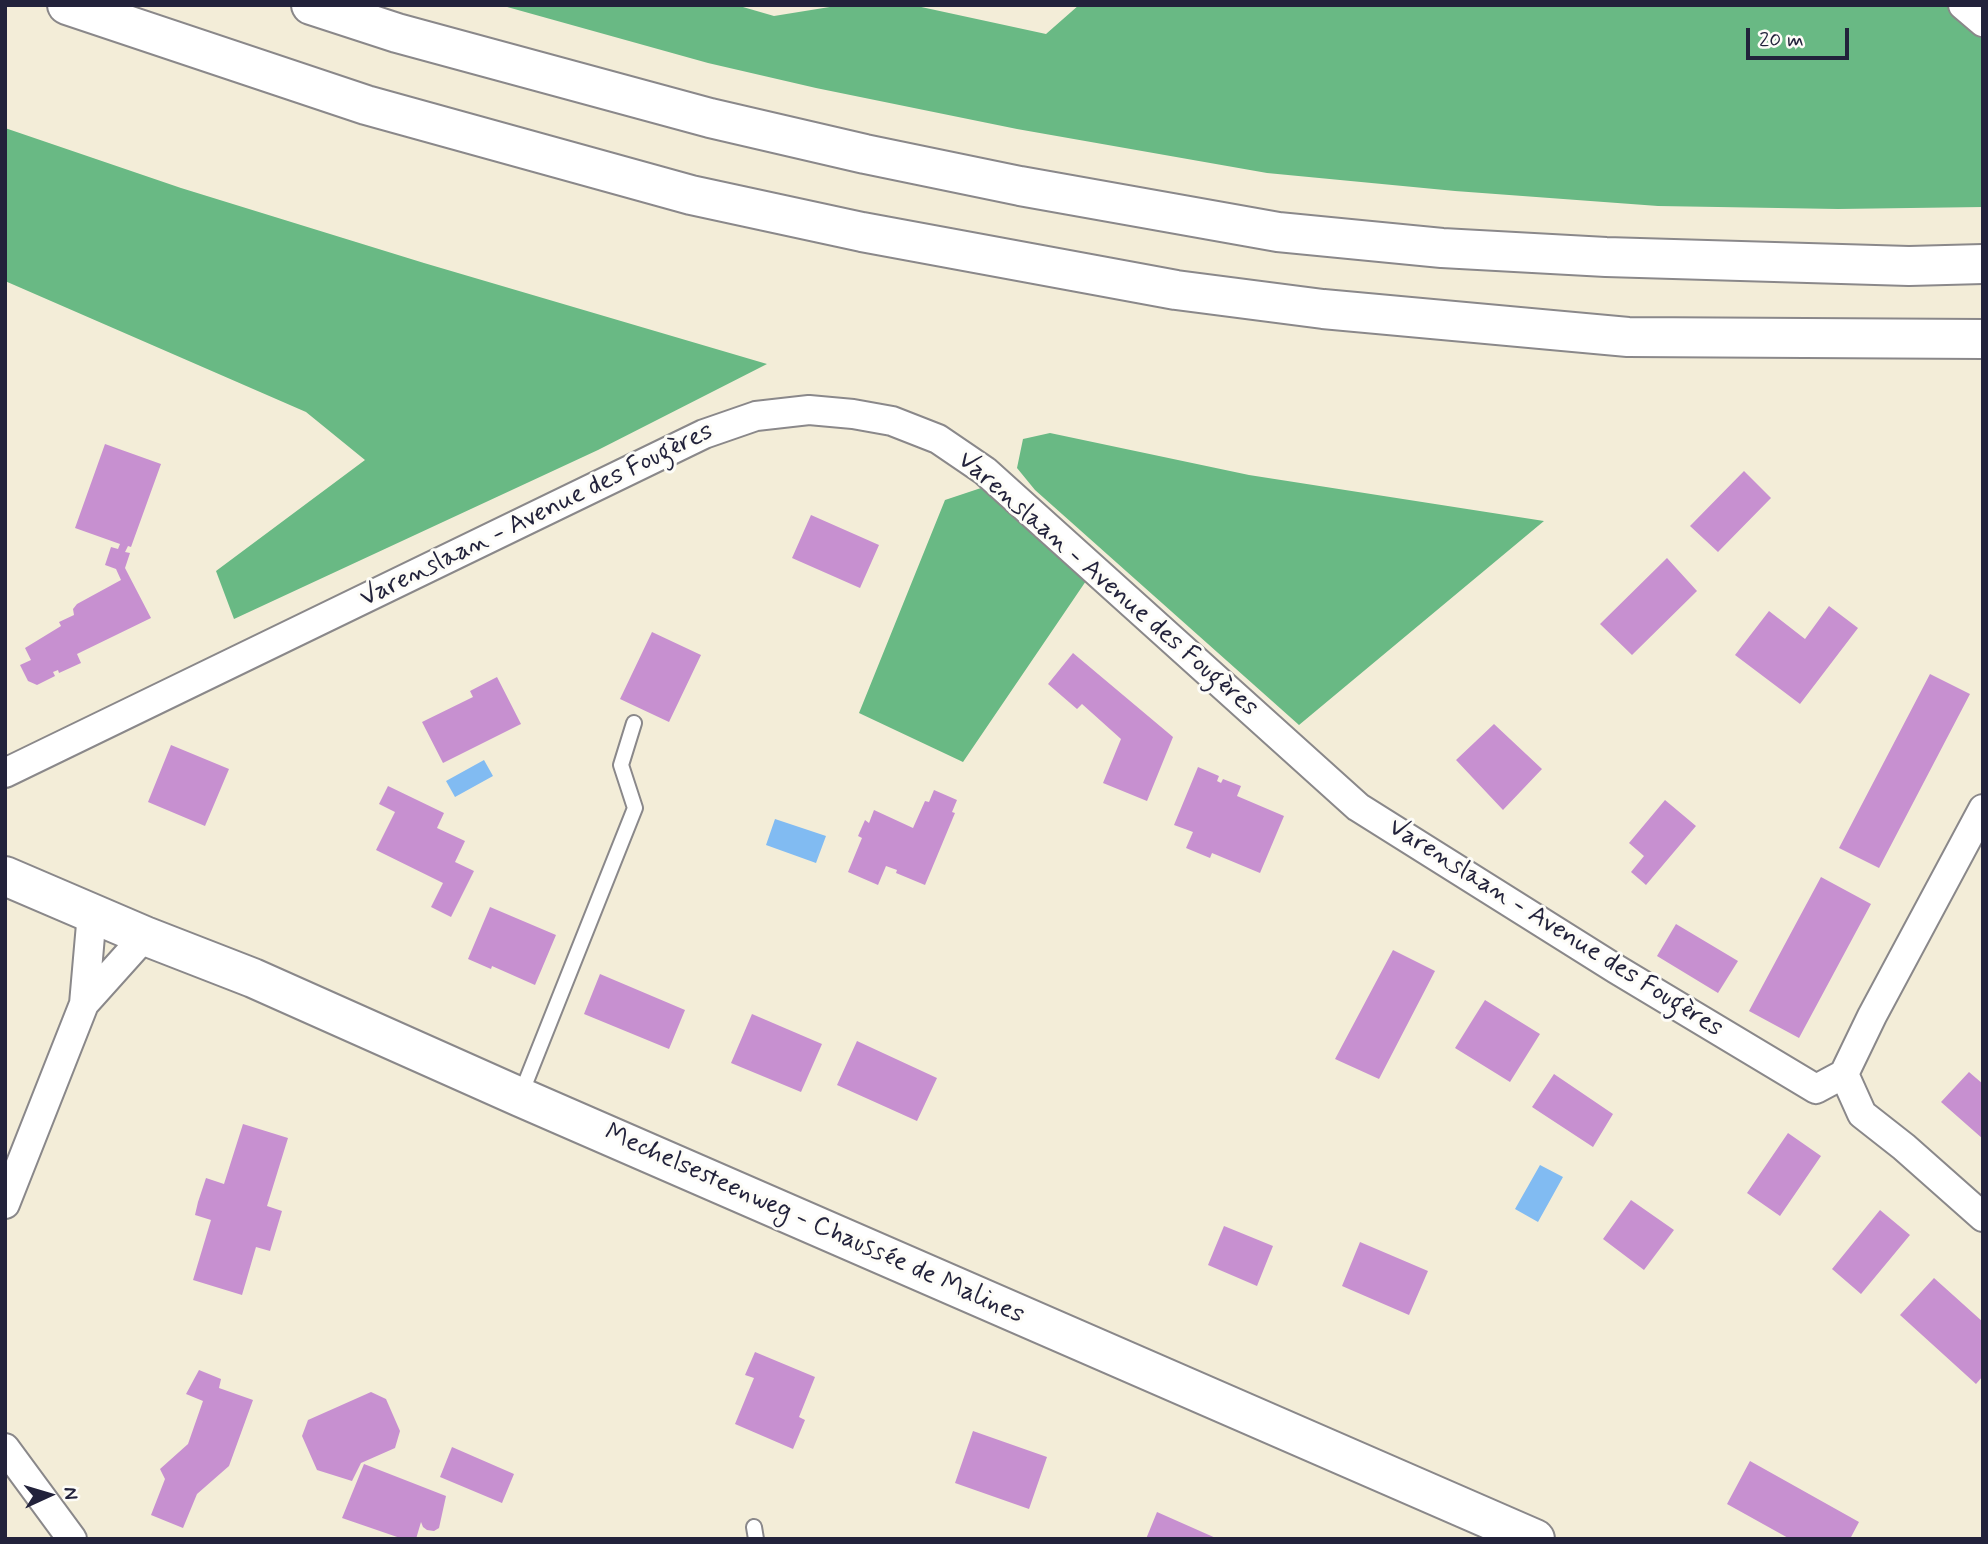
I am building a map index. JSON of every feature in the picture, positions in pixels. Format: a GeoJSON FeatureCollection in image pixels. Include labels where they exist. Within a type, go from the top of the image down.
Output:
{"type":"FeatureCollection","features":[{"type":"Feature","properties":{"kind":"main road"},"geometry":{"type":"LineString","coordinates":[[67,5],[366,105],[691,195],[875,234],[1163,288],[1323,309],[1628,337],[1983,339]]}},
{"type":"Feature","properties":{"kind":"main road"},"geometry":{"type":"LineString","coordinates":[[311,5],[410,37],[710,118],[864,154],[1020,186],[1278,232],[1442,248],[1606,257],[1909,266],[1983,264]]}},
{"type":"Feature","properties":{"kind":"main road","name":"Mechelsesteenweg - Chaussée de Malines"},"geometry":{"type":"LineString","coordinates":[[5,876],[145,936],[253,978],[1535,1539]]}},
{"type":"Feature","properties":{"kind":"street"},"geometry":{"type":"LineString","coordinates":[[1963,5],[1983,22]]}},
{"type":"Feature","properties":{"kind":"street","name":"Varenslaan - Avenue des Fougères"},"geometry":{"type":"LineString","coordinates":[[5,773],[704,434],[756,416],[808,410],[853,414],[892,422],[938,439],[985,471],[1357,807],[1616,969],[1816,1089],[1844,1074]]}},
{"type":"Feature","properties":{"kind":"street"},"geometry":{"type":"LineString","coordinates":[[1983,809],[1872,1016],[1844,1074],[1862,1114],[1983,1217]]}},
{"type":"Feature","properties":{"kind":"street"},"geometry":{"type":"LineString","coordinates":[[5,1204],[84,1004],[92,913]]}},
{"type":"Feature","properties":{"kind":"street"},"geometry":{"type":"LineString","coordinates":[[84,1004],[145,936]]}},
{"type":"Feature","properties":{"kind":"street"},"geometry":{"type":"LineString","coordinates":[[5,1448],[72,1539]]}},
{"type":"Feature","properties":{"kind":"lane"},"geometry":{"type":"LineString","coordinates":[[520,1097],[635,808],[621,765],[634,723]]}},
{"type":"Feature","properties":{"kind":"green space"},"geometry":{"type":"Polygon","coordinates":[[[500,5],[736,5],[774,16],[842,5],[912,5],[1046,34],[1079,5],[1983,5],[1983,207],[1838,209],[1658,206],[1455,191],[1267,173],[1017,129],[816,88],[708,63],[500,5]]]}},
{"type":"Feature","properties":{"kind":"green space"},"geometry":{"type":"Polygon","coordinates":[[[5,128],[181,188],[767,364],[598,450],[234,619],[216,571],[365,460],[306,412],[5,281],[5,128]]]}},
{"type":"Feature","properties":{"kind":"green space"},"geometry":{"type":"Polygon","coordinates":[[[1050,433],[1249,475],[1544,521],[1299,725],[1035,490],[1017,468],[1023,439],[1050,433]]]}},
{"type":"Feature","properties":{"kind":"green space"},"geometry":{"type":"Polygon","coordinates":[[[981,488],[1088,578],[963,762],[859,713],[945,500],[981,488]]]}},
{"type":"Feature","properties":{"kind":"water"},"geometry":{"type":"Polygon","coordinates":[[[484,760],[493,776],[455,797],[446,781],[484,760]]]}},
{"type":"Feature","properties":{"kind":"water"},"geometry":{"type":"Polygon","coordinates":[[[775,819],[826,836],[816,863],[766,845],[775,819]]]}},
{"type":"Feature","properties":{"kind":"water"},"geometry":{"type":"Polygon","coordinates":[[[1540,1165],[1563,1177],[1538,1222],[1515,1209],[1540,1165]]]}},
{"type":"Feature","properties":{"kind":"building"},"geometry":{"type":"Polygon","coordinates":[[[105,444],[161,464],[131,547],[128,546],[125,552],[130,553],[125,568],[151,618],[77,654],[81,663],[59,673],[58,670],[53,672],[55,676],[37,685],[28,681],[20,665],[31,660],[25,648],[61,626],[59,622],[74,615],[73,609],[77,604],[121,580],[116,569],[105,565],[111,547],[118,549],[120,544],[75,528],[105,444]]]}},
{"type":"Feature","properties":{"kind":"building"},"geometry":{"type":"Polygon","coordinates":[[[1744,471],[1771,498],[1718,552],[1690,526],[1744,471]]]}},
{"type":"Feature","properties":{"kind":"building"},"geometry":{"type":"Polygon","coordinates":[[[811,515],[879,545],[860,588],[792,558],[811,515]]]}},
{"type":"Feature","properties":{"kind":"building"},"geometry":{"type":"Polygon","coordinates":[[[1667,558],[1697,591],[1632,655],[1600,624],[1667,558]]]}},
{"type":"Feature","properties":{"kind":"building"},"geometry":{"type":"Polygon","coordinates":[[[1829,606],[1858,628],[1800,704],[1735,655],[1769,611],[1805,639],[1829,606]]]}},
{"type":"Feature","properties":{"kind":"building"},"geometry":{"type":"Polygon","coordinates":[[[652,632],[701,655],[669,722],[620,699],[652,632]]]}},
{"type":"Feature","properties":{"kind":"building"},"geometry":{"type":"Polygon","coordinates":[[[1073,653],[1173,737],[1147,801],[1103,783],[1121,739],[1082,704],[1077,709],[1048,684],[1073,653]]]}},
{"type":"Feature","properties":{"kind":"building"},"geometry":{"type":"Polygon","coordinates":[[[1930,674],[1970,694],[1879,868],[1839,848],[1930,674]]]}},
{"type":"Feature","properties":{"kind":"building"},"geometry":{"type":"Polygon","coordinates":[[[497,677],[521,724],[443,763],[422,722],[473,697],[470,691],[497,677]]]}},
{"type":"Feature","properties":{"kind":"building"},"geometry":{"type":"Polygon","coordinates":[[[1494,724],[1542,769],[1503,810],[1456,760],[1494,724]]]}},
{"type":"Feature","properties":{"kind":"building"},"geometry":{"type":"Polygon","coordinates":[[[171,745],[229,769],[205,826],[148,802],[171,745]]]}},
{"type":"Feature","properties":{"kind":"building"},"geometry":{"type":"Polygon","coordinates":[[[1198,767],[1219,776],[1217,781],[1221,783],[1223,779],[1241,786],[1237,796],[1284,816],[1260,873],[1212,853],[1210,858],[1186,848],[1193,832],[1174,825],[1198,767]]]}},
{"type":"Feature","properties":{"kind":"building"},"geometry":{"type":"Polygon","coordinates":[[[388,786],[444,813],[437,828],[465,841],[455,862],[474,871],[451,917],[431,907],[443,883],[376,850],[395,812],[379,804],[388,786]]]}},
{"type":"Feature","properties":{"kind":"building"},"geometry":{"type":"Polygon","coordinates":[[[934,790],[957,800],[952,812],[955,813],[925,885],[886,866],[878,885],[848,872],[862,838],[858,836],[865,820],[869,823],[874,810],[913,828],[925,801],[929,802],[934,790]]]}},
{"type":"Feature","properties":{"kind":"building"},"geometry":{"type":"Polygon","coordinates":[[[1665,800],[1696,826],[1646,885],[1631,872],[1644,856],[1629,843],[1665,800]]]}},
{"type":"Feature","properties":{"kind":"building"},"geometry":{"type":"Polygon","coordinates":[[[1821,877],[1871,904],[1799,1038],[1749,1011],[1821,877]]]}},
{"type":"Feature","properties":{"kind":"building"},"geometry":{"type":"Polygon","coordinates":[[[490,907],[556,935],[535,985],[492,966],[491,969],[468,959],[490,907]]]}},
{"type":"Feature","properties":{"kind":"building"},"geometry":{"type":"Polygon","coordinates":[[[1676,924],[1738,961],[1718,993],[1657,956],[1676,924]]]}},
{"type":"Feature","properties":{"kind":"building"},"geometry":{"type":"Polygon","coordinates":[[[1393,950],[1435,971],[1379,1079],[1335,1059],[1393,950]]]}},
{"type":"Feature","properties":{"kind":"building"},"geometry":{"type":"Polygon","coordinates":[[[600,974],[685,1010],[669,1049],[584,1014],[600,974]]]}},
{"type":"Feature","properties":{"kind":"building"},"geometry":{"type":"Polygon","coordinates":[[[1485,1000],[1540,1034],[1510,1082],[1455,1048],[1485,1000]]]}},
{"type":"Feature","properties":{"kind":"building"},"geometry":{"type":"Polygon","coordinates":[[[752,1014],[822,1044],[801,1092],[731,1063],[752,1014]]]}},
{"type":"Feature","properties":{"kind":"building"},"geometry":{"type":"Polygon","coordinates":[[[857,1041],[937,1078],[917,1121],[837,1085],[857,1041]]]}},
{"type":"Feature","properties":{"kind":"building"},"geometry":{"type":"Polygon","coordinates":[[[1969,1072],[1983,1084],[1983,1139],[1941,1102],[1969,1072]]]}},
{"type":"Feature","properties":{"kind":"building"},"geometry":{"type":"Polygon","coordinates":[[[1554,1074],[1613,1114],[1593,1147],[1532,1107],[1554,1074]]]}},
{"type":"Feature","properties":{"kind":"building"},"geometry":{"type":"Polygon","coordinates":[[[243,1124],[288,1138],[267,1206],[282,1211],[270,1251],[256,1247],[242,1295],[193,1280],[211,1220],[195,1215],[198,1202],[206,1178],[224,1184],[243,1124]]]}},
{"type":"Feature","properties":{"kind":"building"},"geometry":{"type":"Polygon","coordinates":[[[1788,1133],[1821,1156],[1780,1216],[1747,1193],[1788,1133]]]}},
{"type":"Feature","properties":{"kind":"building"},"geometry":{"type":"Polygon","coordinates":[[[1631,1200],[1674,1230],[1644,1270],[1603,1239],[1631,1200]]]}},
{"type":"Feature","properties":{"kind":"building"},"geometry":{"type":"Polygon","coordinates":[[[1880,1210],[1910,1235],[1861,1294],[1832,1269],[1880,1210]]]}},
{"type":"Feature","properties":{"kind":"building"},"geometry":{"type":"Polygon","coordinates":[[[1224,1226],[1273,1246],[1257,1286],[1208,1265],[1224,1226]]]}},
{"type":"Feature","properties":{"kind":"building"},"geometry":{"type":"Polygon","coordinates":[[[1360,1242],[1428,1271],[1409,1315],[1342,1286],[1360,1242]]]}},
{"type":"Feature","properties":{"kind":"building"},"geometry":{"type":"Polygon","coordinates":[[[1934,1278],[1983,1322],[1983,1376],[1976,1384],[1900,1315],[1934,1278]]]}},
{"type":"Feature","properties":{"kind":"building"},"geometry":{"type":"Polygon","coordinates":[[[755,1352],[815,1377],[799,1417],[805,1420],[793,1449],[735,1424],[754,1378],[745,1375],[755,1352]]]}},
{"type":"Feature","properties":{"kind":"building"},"geometry":{"type":"Polygon","coordinates":[[[199,1370],[221,1379],[219,1388],[253,1400],[229,1466],[197,1494],[183,1528],[151,1515],[165,1479],[160,1469],[188,1444],[203,1401],[186,1394],[199,1370]]]}},
{"type":"Feature","properties":{"kind":"building"},"geometry":{"type":"Polygon","coordinates":[[[371,1392],[386,1399],[400,1431],[395,1448],[361,1463],[352,1481],[317,1470],[302,1436],[308,1420],[371,1392]]]}},
{"type":"Feature","properties":{"kind":"building"},"geometry":{"type":"Polygon","coordinates":[[[973,1431],[1047,1457],[1029,1509],[955,1483],[973,1431]]]}},
{"type":"Feature","properties":{"kind":"building"},"geometry":{"type":"Polygon","coordinates":[[[452,1447],[514,1474],[502,1503],[440,1477],[452,1447]]]}},
{"type":"Feature","properties":{"kind":"building"},"geometry":{"type":"Polygon","coordinates":[[[1750,1461],[1859,1522],[1850,1539],[1790,1539],[1727,1504],[1750,1461]]]}},
{"type":"Feature","properties":{"kind":"building"},"geometry":{"type":"Polygon","coordinates":[[[364,1464],[446,1496],[439,1528],[434,1531],[427,1530],[421,1522],[416,1539],[403,1539],[342,1518],[364,1464]]]}},
{"type":"Feature","properties":{"kind":"building"},"geometry":{"type":"Polygon","coordinates":[[[1157,1512],[1218,1539],[1146,1539],[1157,1512]]]}}]}
